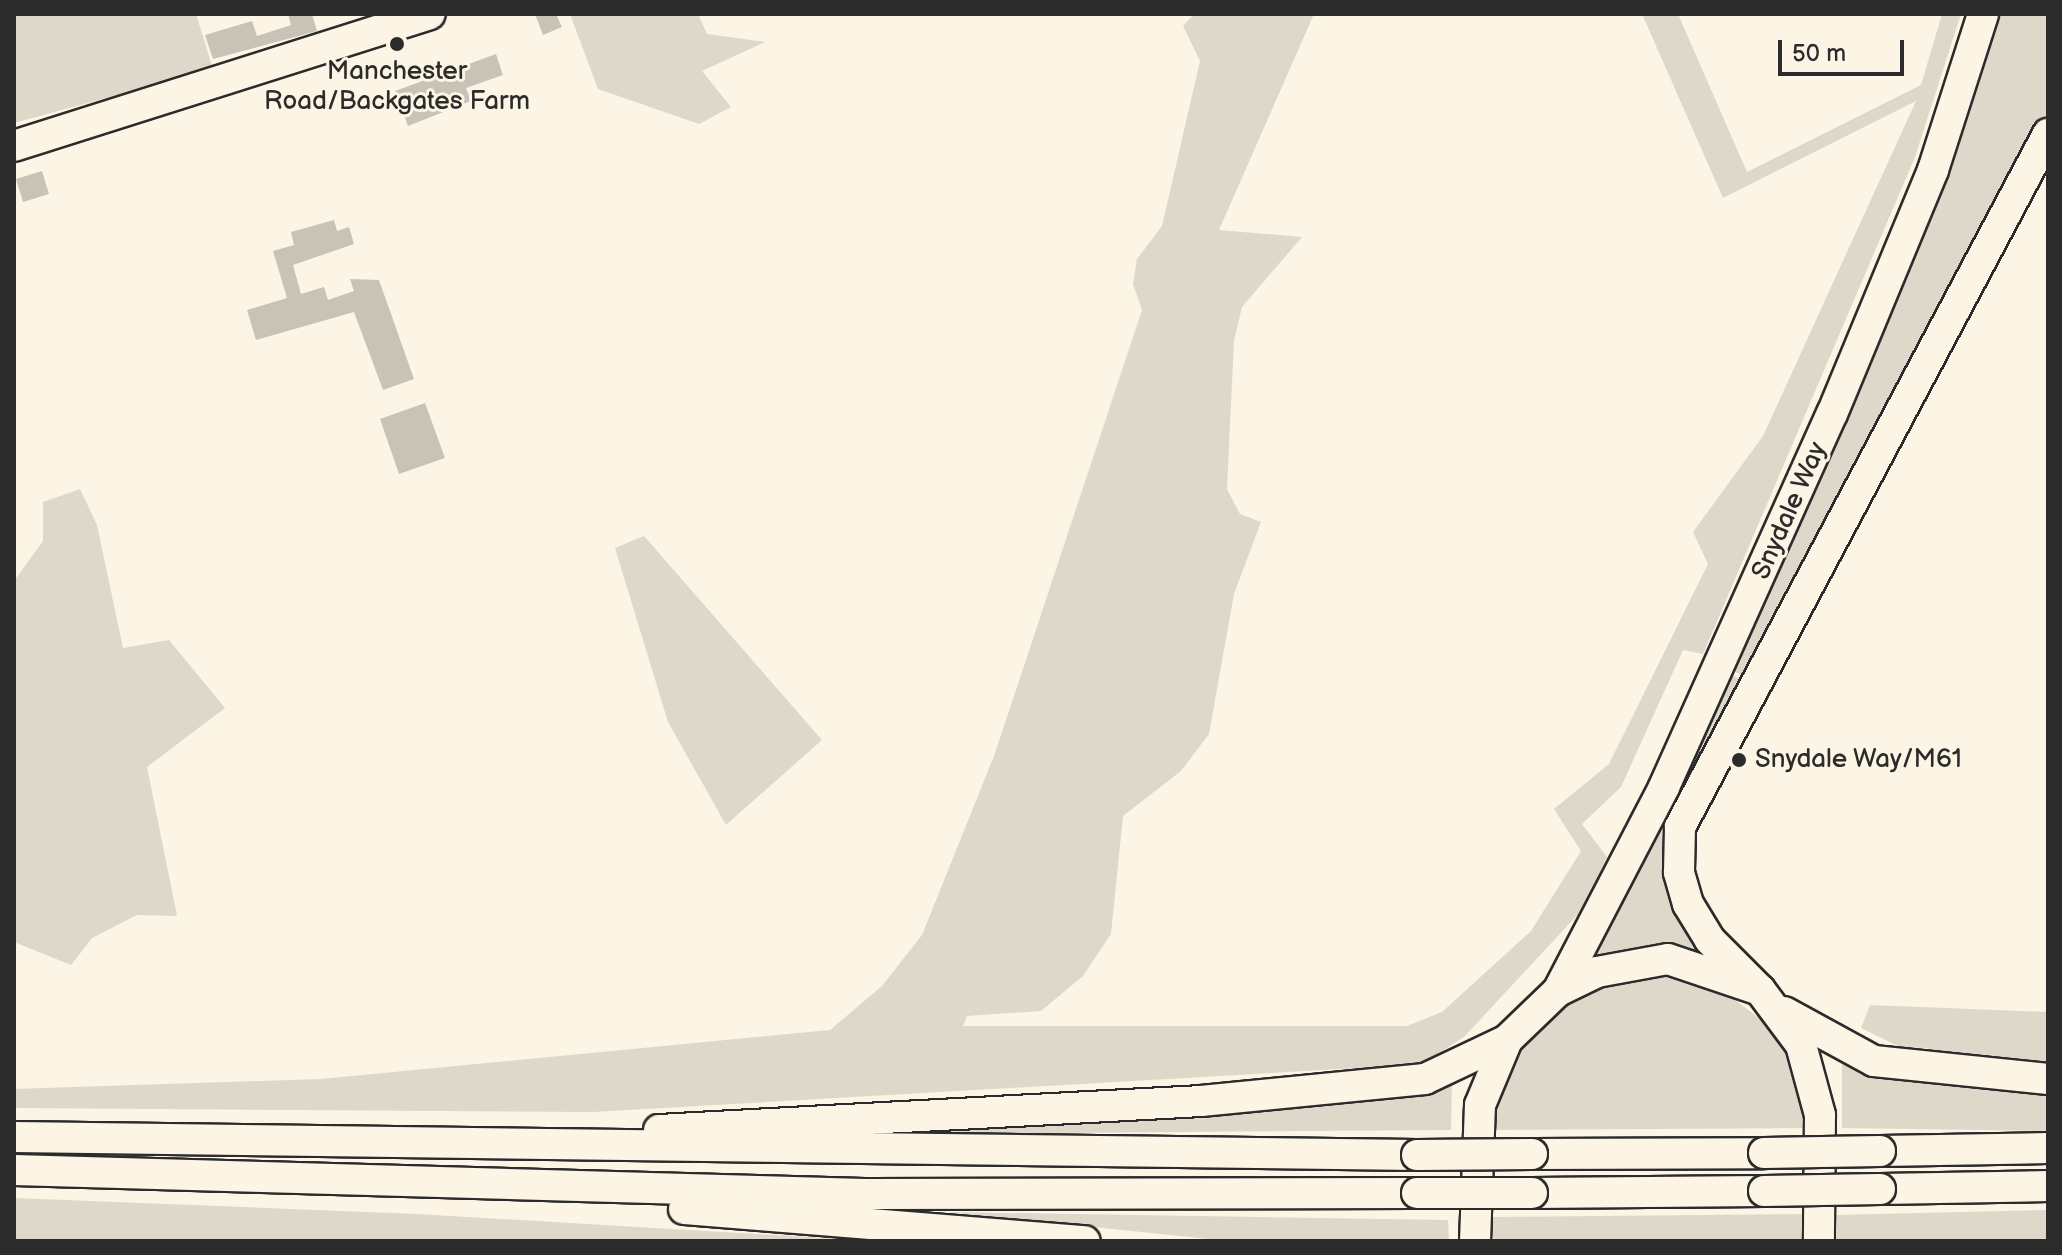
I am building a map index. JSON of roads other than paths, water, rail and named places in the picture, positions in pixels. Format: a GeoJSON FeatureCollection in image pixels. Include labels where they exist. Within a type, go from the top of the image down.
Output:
{"type":"FeatureCollection","features":[{"type":"Feature","properties":{"kind":"highway"},"geometry":{"type":"LineString","coordinates":[[14,146],[430,14]]}},
{"type":"Feature","properties":{"kind":"highway","name":"Snydale Way"},"geometry":{"type":"LineString","coordinates":[[1558,991],[1602,912],[1832,414],[1933,170],[1983,14]]}},
{"type":"Feature","properties":{"kind":"highway","name":"Snydale Way"},"geometry":{"type":"LineString","coordinates":[[1770,1000],[1710,940],[1688,904],[1679,872],[1680,827],[2048,134]]}},
{"type":"Feature","properties":{"kind":"highway"},"geometry":{"type":"LineString","coordinates":[[1403,1080],[1479,1043],[1602,912]]}},
{"type":"Feature","properties":{"kind":"highway"},"geometry":{"type":"LineString","coordinates":[[393,1141],[1033,1112],[1403,1080],[1454,1071],[1507,1040],[1558,991],[1597,972],[1668,959],[1770,1000],[1849,1052],[1891,1064],[2048,1079]]}},
{"type":"Feature","properties":{"kind":"highway"},"geometry":{"type":"LineString","coordinates":[[1770,1000],[1817,1089],[1825,1177],[1819,1241]]}},
{"type":"Feature","properties":{"kind":"highway"},"geometry":{"type":"LineString","coordinates":[[1475,1241],[1480,1105],[1507,1040]]}},
{"type":"Feature","properties":{"kind":"highway"},"geometry":{"type":"LineString","coordinates":[[14,1137],[1417,1155],[2048,1148]]}},
{"type":"Feature","properties":{"kind":"highway"},"geometry":{"type":"LineString","coordinates":[[14,1170],[865,1194],[1532,1193],[2048,1186]]}},
{"type":"Feature","properties":{"kind":"highway"},"geometry":{"type":"LineString","coordinates":[[69,1170],[831,1217],[1085,1241]]}},
{"type":"Feature","properties":{"kind":"place","name":"Manchester Road/Backgates Farm"},"geometry":{"type":"Point","coordinates":[397,44]}},
{"type":"Feature","properties":{"kind":"place","name":"Snydale Way/M61"},"geometry":{"type":"Point","coordinates":[1739,760]}}]}
